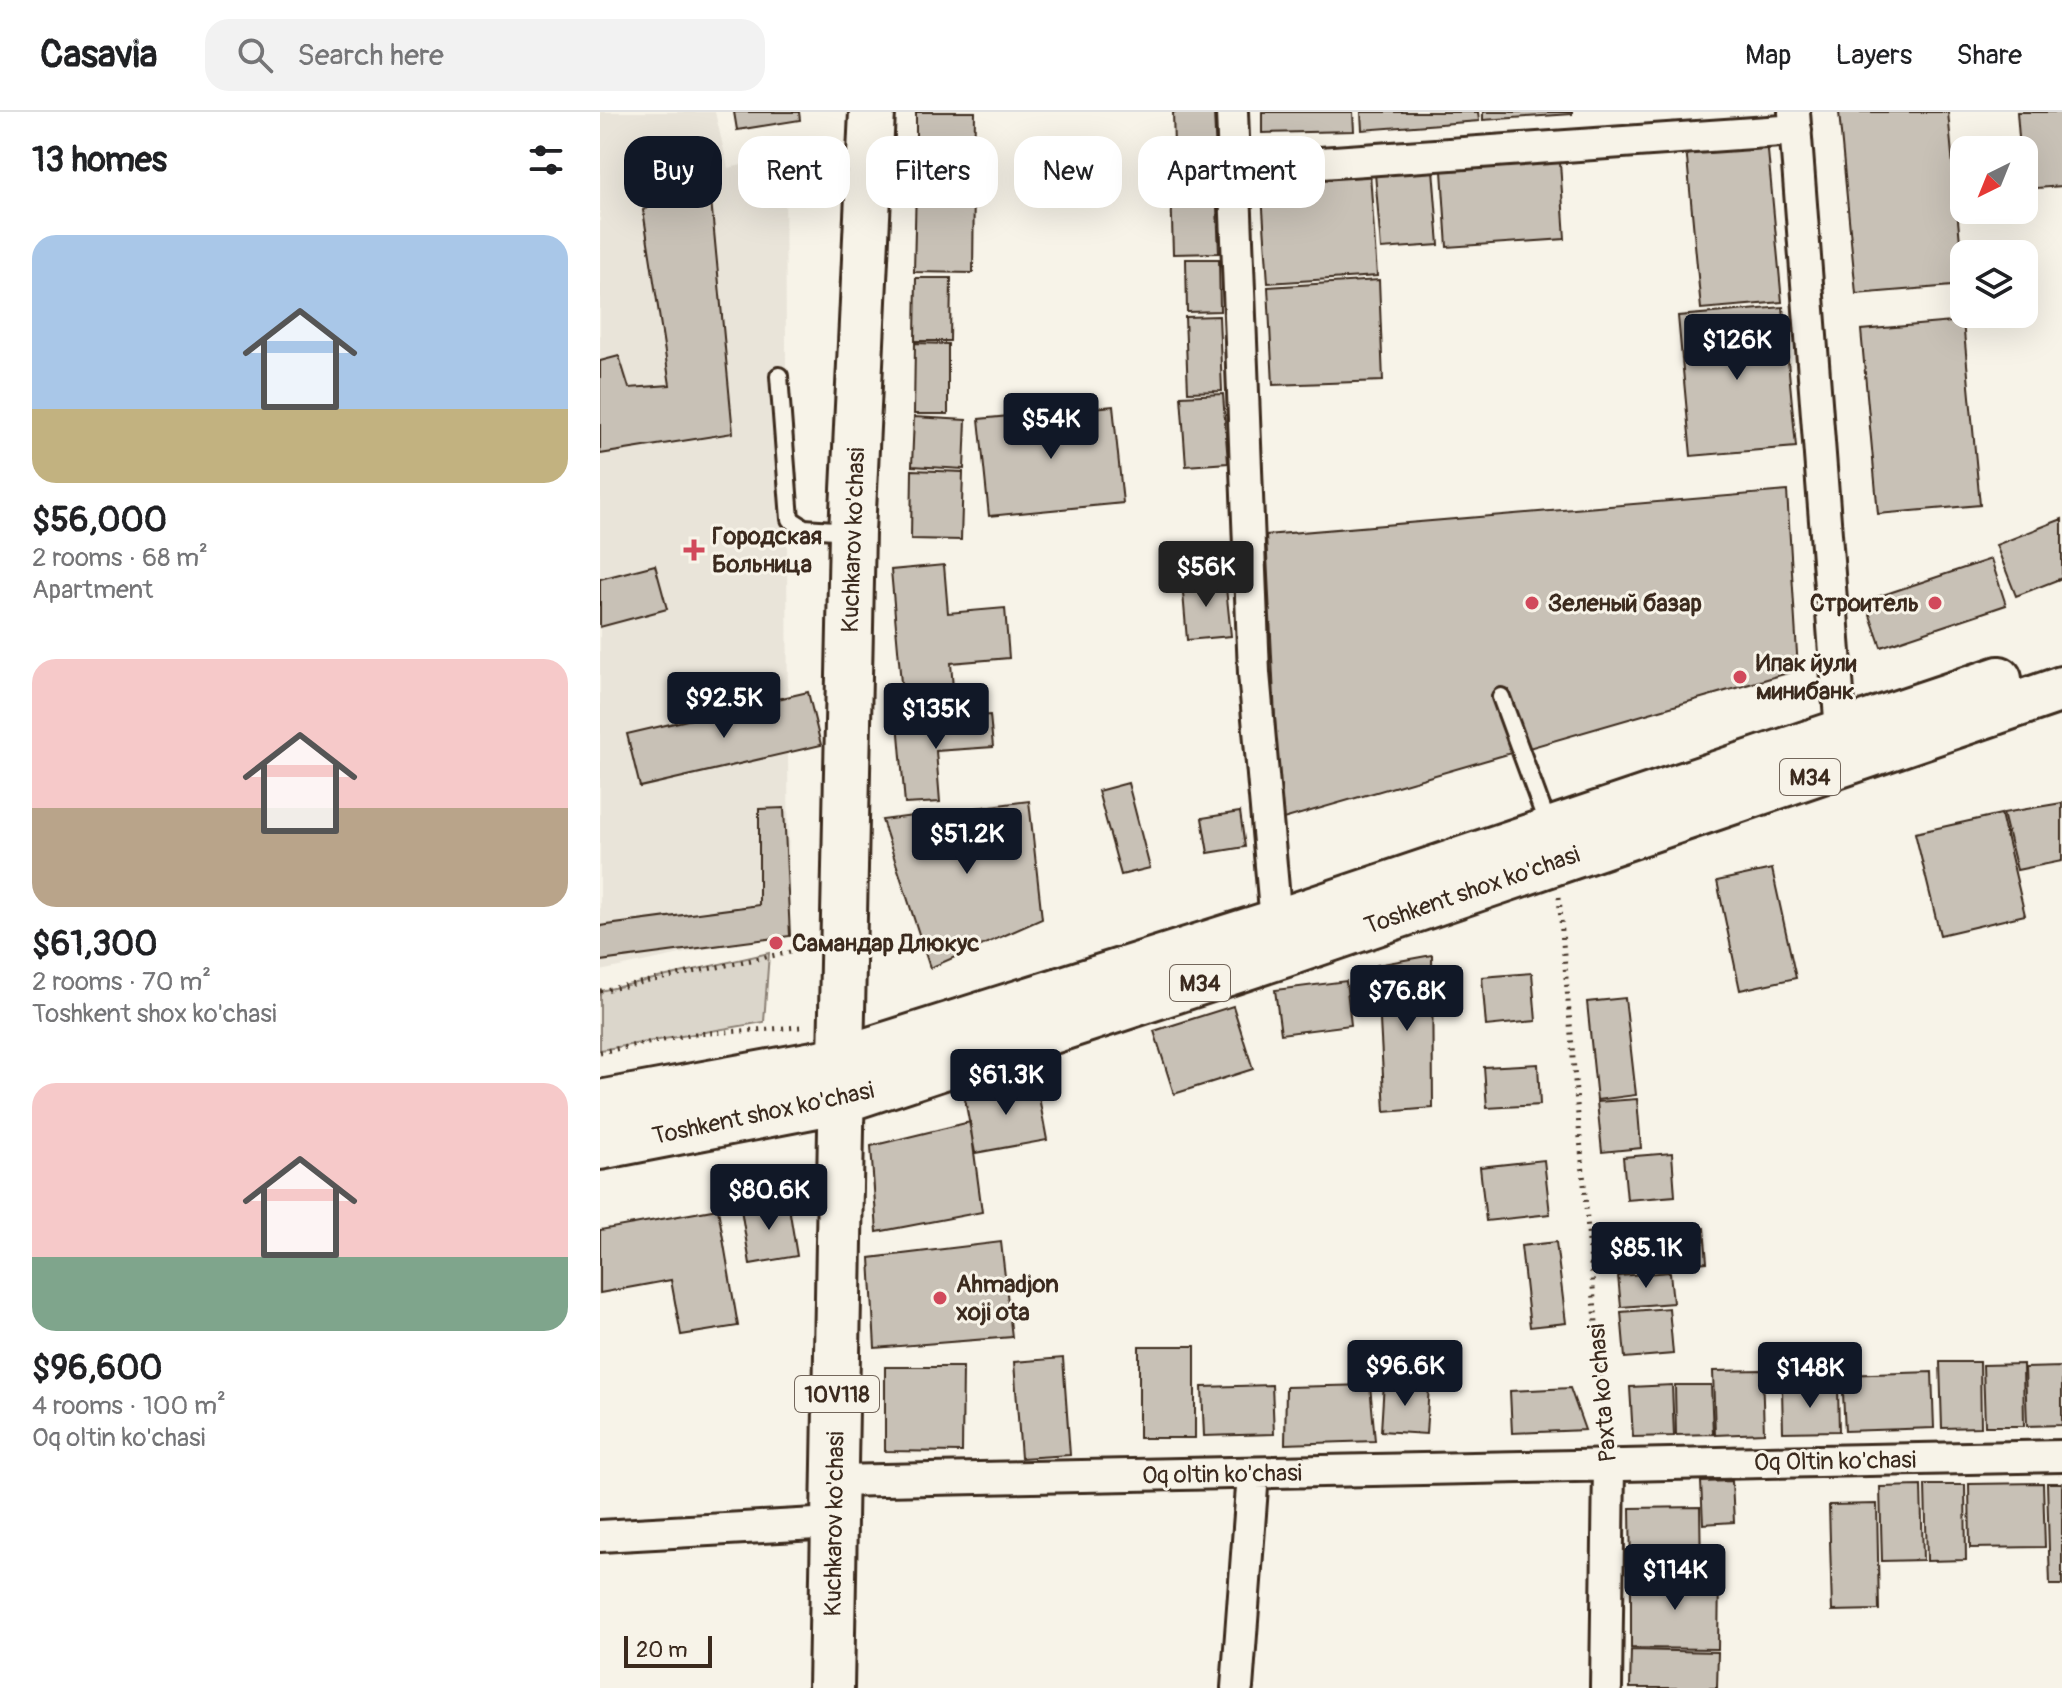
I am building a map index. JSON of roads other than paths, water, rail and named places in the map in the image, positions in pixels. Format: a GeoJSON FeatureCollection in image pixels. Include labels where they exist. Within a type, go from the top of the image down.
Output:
{"type":"FeatureCollection","features":[{"type":"Feature","properties":{"kind":"main road","name":"Kuchkarov ko'chasi"},"geometry":{"type":"LineString","coordinates":[[831,1688],[842,942],[852,532],[872,112]]}},
{"type":"Feature","properties":{"kind":"main road","name":"Toshkent shox ko'chasi"},"geometry":{"type":"LineString","coordinates":[[600,1103],[842,1061],[1283,955],[1552,844],[1841,732],[2062,658]]}},
{"type":"Feature","properties":{"kind":"main road","name":"Toshkent shox ko'chasi"},"geometry":{"type":"LineString","coordinates":[[600,1147],[842,1061],[1276,922],[1844,766],[2062,689]]}},
{"type":"Feature","properties":{"kind":"street"},"geometry":{"type":"LineString","coordinates":[[1232,112],[1233,136]]}},
{"type":"Feature","properties":{"kind":"street"},"geometry":{"type":"LineString","coordinates":[[1325,161],[1795,121],[1841,732]]}},
{"type":"Feature","properties":{"kind":"street"},"geometry":{"type":"LineString","coordinates":[[1236,208],[1254,673],[1276,922]]}},
{"type":"Feature","properties":{"kind":"street","name":"Oq Oltin ko'chasi"},"geometry":{"type":"LineString","coordinates":[[1609,1466],[2062,1456]]}},
{"type":"Feature","properties":{"kind":"street","name":"Oq oltin ko'chasi"},"geometry":{"type":"LineString","coordinates":[[600,1536],[835,1502],[1253,1474],[1609,1466]]}},
{"type":"Feature","properties":{"kind":"street","name":"Paxta ko'chasi"},"geometry":{"type":"LineString","coordinates":[[1606,1688],[1609,1466]]}},
{"type":"Feature","properties":{"kind":"street"},"geometry":{"type":"LineString","coordinates":[[1237,1688],[1253,1474]]}},
{"type":"Feature","properties":{"kind":"lane"},"geometry":{"type":"LineString","coordinates":[[779,376],[790,519],[804,528],[852,532]]}},
{"type":"Feature","properties":{"kind":"lane"},"geometry":{"type":"LineString","coordinates":[[1501,697],[1552,844]]}},
{"type":"Feature","properties":{"kind":"place","name":"Городская Больница"},"geometry":{"type":"Point","coordinates":[694,550]}},
{"type":"Feature","properties":{"kind":"place","name":"Зеленый базар"},"geometry":{"type":"Point","coordinates":[1532,603]}},
{"type":"Feature","properties":{"kind":"place","name":"Строитель"},"geometry":{"type":"Point","coordinates":[1935,603]}},
{"type":"Feature","properties":{"kind":"place","name":"Ипак йули минибанк"},"geometry":{"type":"Point","coordinates":[1740,677]}},
{"type":"Feature","properties":{"kind":"place","name":"Самандар Длюкус"},"geometry":{"type":"Point","coordinates":[776,943]}},
{"type":"Feature","properties":{"kind":"place","name":"Ahmadjon xoji ota"},"geometry":{"type":"Point","coordinates":[940,1298]}}]}
